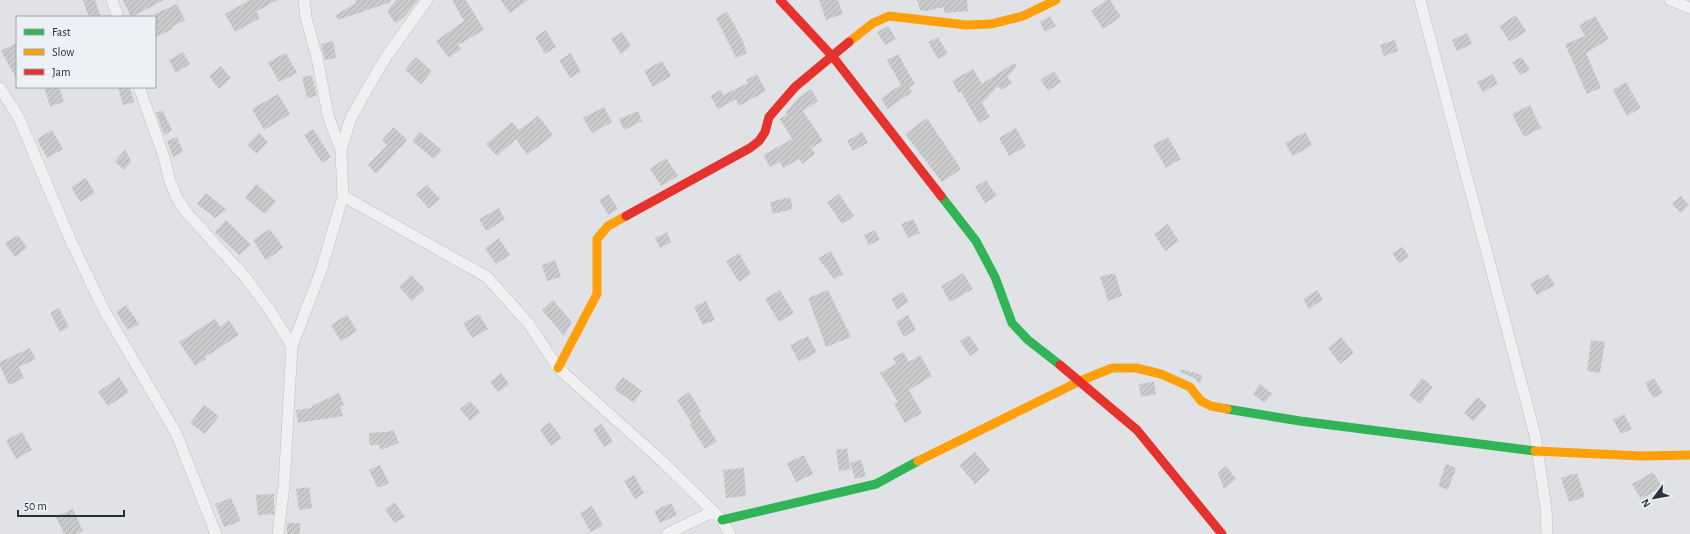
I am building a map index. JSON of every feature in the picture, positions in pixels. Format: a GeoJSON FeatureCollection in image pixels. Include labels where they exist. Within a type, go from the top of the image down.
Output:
{"type":"FeatureCollection","features":[{"type":"Feature","properties":{"kind":"street"},"geometry":{"type":"LineString","coordinates":[[112,0],[118,16]]}},
{"type":"Feature","properties":{"kind":"street"},"geometry":{"type":"LineString","coordinates":[[278,534],[284,486],[292,346],[321,271],[343,196],[341,151],[328,115],[317,57],[306,18],[304,0]]}},
{"type":"Feature","properties":{"kind":"street"},"geometry":{"type":"LineString","coordinates":[[341,151],[350,120],[386,57],[427,0]]}},
{"type":"Feature","properties":{"kind":"street"},"geometry":{"type":"LineString","coordinates":[[780,0],[833,57],[976,241],[995,277],[1012,323],[1028,340],[1137,430],[1222,534]]}},
{"type":"Feature","properties":{"kind":"street"},"geometry":{"type":"LineString","coordinates":[[558,368],[597,294],[597,239],[608,226],[750,148],[759,141],[765,132],[769,117],[795,87],[873,23],[889,16],[966,25],[991,24],[1023,16],[1056,0]]}},
{"type":"Feature","properties":{"kind":"street"},"geometry":{"type":"LineString","coordinates":[[1420,0],[1538,451],[1546,508],[1547,534]]}},
{"type":"Feature","properties":{"kind":"street"},"geometry":{"type":"LineString","coordinates":[[1670,0],[1690,8]]}},
{"type":"Feature","properties":{"kind":"street"},"geometry":{"type":"LineString","coordinates":[[0,88],[18,116],[70,240],[104,310],[176,433],[216,534]]}},
{"type":"Feature","properties":{"kind":"street"},"geometry":{"type":"LineString","coordinates":[[139,88],[164,157],[170,182],[178,200],[187,213],[246,278],[269,309],[292,346]]}},
{"type":"Feature","properties":{"kind":"street"},"geometry":{"type":"LineString","coordinates":[[343,196],[488,277],[529,324],[558,368],[663,462],[712,512],[722,520],[730,534]]}},
{"type":"Feature","properties":{"kind":"street"},"geometry":{"type":"LineString","coordinates":[[722,520],[876,484],[934,452],[1112,368],[1136,368],[1161,374],[1190,387],[1201,401],[1211,406],[1227,410],[1300,421],[1538,451],[1642,456],[1690,455]]}},
{"type":"Feature","properties":{"kind":"street"},"geometry":{"type":"LineString","coordinates":[[667,534],[712,512]]}},
{"type":"Feature","properties":{"kind":"building"},"geometry":{"type":"Polygon","coordinates":[[[83,0],[95,0],[101,16],[89,16],[83,0]]]}},
{"type":"Feature","properties":{"kind":"building"},"geometry":{"type":"Polygon","coordinates":[[[123,0],[164,0],[133,16],[131,16],[123,0]]]}},
{"type":"Feature","properties":{"kind":"building"},"geometry":{"type":"Polygon","coordinates":[[[250,0],[277,0],[256,12],[260,18],[235,32],[225,14],[250,0]]]}},
{"type":"Feature","properties":{"kind":"building"},"geometry":{"type":"Polygon","coordinates":[[[355,0],[390,0],[391,2],[338,20],[336,15],[356,3],[355,0]]]}},
{"type":"Feature","properties":{"kind":"building"},"geometry":{"type":"Polygon","coordinates":[[[396,0],[418,0],[403,18],[395,23],[387,11],[396,0]]]}},
{"type":"Feature","properties":{"kind":"building"},"geometry":{"type":"Polygon","coordinates":[[[452,0],[466,0],[484,30],[458,45],[461,49],[449,58],[436,41],[464,21],[452,0]]]}},
{"type":"Feature","properties":{"kind":"building"},"geometry":{"type":"Polygon","coordinates":[[[501,0],[528,0],[510,13],[501,0]]]}},
{"type":"Feature","properties":{"kind":"building"},"geometry":{"type":"Polygon","coordinates":[[[819,0],[838,0],[843,14],[826,20],[819,0]]]}},
{"type":"Feature","properties":{"kind":"building"},"geometry":{"type":"Polygon","coordinates":[[[917,0],[967,0],[968,11],[944,13],[944,7],[926,11],[920,10],[917,0]]]}},
{"type":"Feature","properties":{"kind":"building"},"geometry":{"type":"Polygon","coordinates":[[[1107,0],[1110,0],[1121,17],[1103,29],[1091,11],[1107,0]]]}},
{"type":"Feature","properties":{"kind":"building"},"geometry":{"type":"Polygon","coordinates":[[[177,4],[185,20],[172,27],[173,29],[156,37],[155,14],[177,4]]]}},
{"type":"Feature","properties":{"kind":"building"},"geometry":{"type":"Polygon","coordinates":[[[727,12],[742,39],[747,53],[736,58],[716,18],[727,12]]]}},
{"type":"Feature","properties":{"kind":"building"},"geometry":{"type":"Polygon","coordinates":[[[1516,15],[1526,31],[1510,42],[1499,26],[1516,15]]]}},
{"type":"Feature","properties":{"kind":"building"},"geometry":{"type":"Polygon","coordinates":[[[1050,16],[1056,26],[1045,32],[1040,22],[1050,16]]]}},
{"type":"Feature","properties":{"kind":"building"},"geometry":{"type":"Polygon","coordinates":[[[1595,16],[1609,39],[1586,53],[1601,88],[1587,94],[1565,44],[1585,36],[1579,25],[1595,16]]]}},
{"type":"Feature","properties":{"kind":"building"},"geometry":{"type":"Polygon","coordinates":[[[888,26],[896,39],[885,45],[877,32],[888,26]]]}},
{"type":"Feature","properties":{"kind":"building"},"geometry":{"type":"Polygon","coordinates":[[[546,30],[556,47],[545,54],[535,37],[546,30]]]}},
{"type":"Feature","properties":{"kind":"building"},"geometry":{"type":"Polygon","coordinates":[[[622,32],[631,46],[621,54],[611,39],[622,32]]]}},
{"type":"Feature","properties":{"kind":"building"},"geometry":{"type":"Polygon","coordinates":[[[1467,33],[1472,44],[1457,51],[1452,40],[1467,33]]]}},
{"type":"Feature","properties":{"kind":"building"},"geometry":{"type":"Polygon","coordinates":[[[938,37],[948,54],[938,59],[928,42],[938,37]]]}},
{"type":"Feature","properties":{"kind":"building"},"geometry":{"type":"Polygon","coordinates":[[[1395,40],[1398,51],[1384,56],[1380,45],[1395,40]]]}},
{"type":"Feature","properties":{"kind":"building"},"geometry":{"type":"Polygon","coordinates":[[[333,41],[336,58],[325,60],[321,44],[333,41]]]}},
{"type":"Feature","properties":{"kind":"building"},"geometry":{"type":"Polygon","coordinates":[[[16,44],[16,78],[1,51],[16,44]]]}},
{"type":"Feature","properties":{"kind":"building"},"geometry":{"type":"Polygon","coordinates":[[[183,52],[190,64],[176,73],[169,60],[183,52]]]}},
{"type":"Feature","properties":{"kind":"building"},"geometry":{"type":"Polygon","coordinates":[[[286,53],[297,73],[279,82],[268,62],[286,53]]]}},
{"type":"Feature","properties":{"kind":"building"},"geometry":{"type":"Polygon","coordinates":[[[571,53],[581,72],[570,78],[559,60],[571,53]]]}},
{"type":"Feature","properties":{"kind":"building"},"geometry":{"type":"Polygon","coordinates":[[[898,54],[915,84],[909,87],[912,92],[887,109],[881,98],[901,85],[887,60],[898,54]]]}},
{"type":"Feature","properties":{"kind":"building"},"geometry":{"type":"Polygon","coordinates":[[[416,57],[432,71],[421,84],[405,70],[416,57]]]}},
{"type":"Feature","properties":{"kind":"building"},"geometry":{"type":"Polygon","coordinates":[[[1522,57],[1530,70],[1520,75],[1512,62],[1522,57]]]}},
{"type":"Feature","properties":{"kind":"building"},"geometry":{"type":"Polygon","coordinates":[[[662,61],[671,76],[653,87],[644,71],[662,61]]]}},
{"type":"Feature","properties":{"kind":"building"},"geometry":{"type":"Polygon","coordinates":[[[1014,63],[1017,66],[1007,77],[1012,83],[1001,90],[998,86],[982,103],[990,117],[979,123],[961,92],[959,93],[952,81],[973,69],[982,84],[1014,63]]]}},
{"type":"Feature","properties":{"kind":"building"},"geometry":{"type":"Polygon","coordinates":[[[221,66],[231,78],[219,89],[209,76],[221,66]]]}},
{"type":"Feature","properties":{"kind":"building"},"geometry":{"type":"Polygon","coordinates":[[[1054,71],[1061,82],[1048,91],[1041,80],[1054,71]]]}},
{"type":"Feature","properties":{"kind":"building"},"geometry":{"type":"Polygon","coordinates":[[[757,74],[766,91],[739,106],[736,99],[718,109],[710,96],[721,90],[723,95],[748,83],[746,80],[757,74]]]}},
{"type":"Feature","properties":{"kind":"building"},"geometry":{"type":"Polygon","coordinates":[[[1493,74],[1498,84],[1483,92],[1477,82],[1493,74]]]}},
{"type":"Feature","properties":{"kind":"building"},"geometry":{"type":"Polygon","coordinates":[[[312,75],[317,96],[307,98],[302,77],[312,75]]]}},
{"type":"Feature","properties":{"kind":"building"},"geometry":{"type":"Polygon","coordinates":[[[1626,82],[1641,108],[1627,116],[1613,90],[1626,82]]]}},
{"type":"Feature","properties":{"kind":"building"},"geometry":{"type":"Polygon","coordinates":[[[44,88],[59,88],[64,102],[50,106],[44,88]]]}},
{"type":"Feature","properties":{"kind":"building"},"geometry":{"type":"Polygon","coordinates":[[[118,88],[130,88],[134,102],[123,105],[118,88]]]}},
{"type":"Feature","properties":{"kind":"building"},"geometry":{"type":"Polygon","coordinates":[[[811,89],[818,101],[803,111],[823,141],[811,148],[815,154],[802,164],[799,159],[783,168],[780,162],[770,167],[763,155],[792,139],[780,119],[787,114],[786,112],[798,98],[811,89]]]}},
{"type":"Feature","properties":{"kind":"building"},"geometry":{"type":"Polygon","coordinates":[[[278,94],[290,114],[264,130],[252,109],[278,94]]]}},
{"type":"Feature","properties":{"kind":"building"},"geometry":{"type":"Polygon","coordinates":[[[1530,105],[1541,128],[1524,137],[1512,114],[1530,105]]]}},
{"type":"Feature","properties":{"kind":"building"},"geometry":{"type":"Polygon","coordinates":[[[604,107],[612,122],[592,133],[583,118],[604,107]]]}},
{"type":"Feature","properties":{"kind":"building"},"geometry":{"type":"Polygon","coordinates":[[[162,110],[172,130],[164,135],[156,113],[162,110]]]}},
{"type":"Feature","properties":{"kind":"building"},"geometry":{"type":"Polygon","coordinates":[[[638,111],[642,121],[624,130],[619,119],[638,111]]]}},
{"type":"Feature","properties":{"kind":"building"},"geometry":{"type":"Polygon","coordinates":[[[538,116],[553,135],[527,155],[516,139],[497,156],[486,144],[512,122],[519,130],[538,116]]]}},
{"type":"Feature","properties":{"kind":"building"},"geometry":{"type":"Polygon","coordinates":[[[927,118],[961,169],[942,182],[905,134],[927,118]]]}},
{"type":"Feature","properties":{"kind":"building"},"geometry":{"type":"Polygon","coordinates":[[[394,127],[407,140],[376,174],[368,165],[387,145],[382,140],[394,127]]]}},
{"type":"Feature","properties":{"kind":"building"},"geometry":{"type":"Polygon","coordinates":[[[1016,128],[1026,146],[1009,156],[999,138],[1016,128]]]}},
{"type":"Feature","properties":{"kind":"building"},"geometry":{"type":"Polygon","coordinates":[[[313,129],[331,157],[322,163],[304,135],[313,129]]]}},
{"type":"Feature","properties":{"kind":"building"},"geometry":{"type":"Polygon","coordinates":[[[52,130],[63,149],[47,158],[37,139],[52,130]]]}},
{"type":"Feature","properties":{"kind":"building"},"geometry":{"type":"Polygon","coordinates":[[[420,132],[442,150],[434,159],[412,141],[420,132]]]}},
{"type":"Feature","properties":{"kind":"building"},"geometry":{"type":"Polygon","coordinates":[[[862,132],[868,143],[853,151],[847,141],[862,132]]]}},
{"type":"Feature","properties":{"kind":"building"},"geometry":{"type":"Polygon","coordinates":[[[1305,132],[1312,145],[1293,156],[1285,143],[1305,132]]]}},
{"type":"Feature","properties":{"kind":"building"},"geometry":{"type":"Polygon","coordinates":[[[259,133],[268,142],[257,154],[247,145],[259,133]]]}},
{"type":"Feature","properties":{"kind":"building"},"geometry":{"type":"Polygon","coordinates":[[[177,137],[183,152],[173,157],[167,141],[177,137]]]}},
{"type":"Feature","properties":{"kind":"building"},"geometry":{"type":"Polygon","coordinates":[[[1168,137],[1181,159],[1166,168],[1153,145],[1168,137]]]}},
{"type":"Feature","properties":{"kind":"building"},"geometry":{"type":"Polygon","coordinates":[[[125,149],[131,161],[124,170],[115,162],[125,149]]]}},
{"type":"Feature","properties":{"kind":"building"},"geometry":{"type":"Polygon","coordinates":[[[666,158],[678,176],[661,186],[650,169],[666,158]]]}},
{"type":"Feature","properties":{"kind":"building"},"geometry":{"type":"Polygon","coordinates":[[[86,178],[95,193],[80,202],[71,187],[86,178]]]}},
{"type":"Feature","properties":{"kind":"building"},"geometry":{"type":"Polygon","coordinates":[[[986,180],[997,196],[985,203],[975,187],[986,180]]]}},
{"type":"Feature","properties":{"kind":"building"},"geometry":{"type":"Polygon","coordinates":[[[256,184],[276,201],[265,214],[245,198],[256,184]]]}},
{"type":"Feature","properties":{"kind":"building"},"geometry":{"type":"Polygon","coordinates":[[[427,185],[440,199],[429,209],[416,194],[427,185]]]}},
{"type":"Feature","properties":{"kind":"building"},"geometry":{"type":"Polygon","coordinates":[[[206,193],[227,210],[215,218],[197,204],[206,193]]]}},
{"type":"Feature","properties":{"kind":"building"},"geometry":{"type":"Polygon","coordinates":[[[609,194],[618,209],[608,215],[599,200],[609,194]]]}},
{"type":"Feature","properties":{"kind":"building"},"geometry":{"type":"Polygon","coordinates":[[[839,194],[854,216],[842,224],[827,202],[839,194]]]}},
{"type":"Feature","properties":{"kind":"building"},"geometry":{"type":"Polygon","coordinates":[[[1681,196],[1689,205],[1681,213],[1672,204],[1681,196]]]}},
{"type":"Feature","properties":{"kind":"building"},"geometry":{"type":"Polygon","coordinates":[[[790,197],[793,209],[773,214],[770,202],[790,197]]]}},
{"type":"Feature","properties":{"kind":"building"},"geometry":{"type":"Polygon","coordinates":[[[499,208],[505,220],[486,231],[479,219],[499,208]]]}},
{"type":"Feature","properties":{"kind":"building"},"geometry":{"type":"Polygon","coordinates":[[[913,219],[920,233],[908,238],[901,224],[913,219]]]}},
{"type":"Feature","properties":{"kind":"building"},"geometry":{"type":"Polygon","coordinates":[[[226,220],[251,245],[239,255],[215,232],[226,220]]]}},
{"type":"Feature","properties":{"kind":"building"},"geometry":{"type":"Polygon","coordinates":[[[1168,224],[1179,241],[1165,251],[1154,234],[1168,224]]]}},
{"type":"Feature","properties":{"kind":"building"},"geometry":{"type":"Polygon","coordinates":[[[270,229],[283,248],[266,260],[253,240],[270,229]]]}},
{"type":"Feature","properties":{"kind":"building"},"geometry":{"type":"Polygon","coordinates":[[[875,230],[880,240],[869,245],[864,235],[875,230]]]}},
{"type":"Feature","properties":{"kind":"building"},"geometry":{"type":"Polygon","coordinates":[[[667,232],[671,242],[660,248],[655,238],[667,232]]]}},
{"type":"Feature","properties":{"kind":"building"},"geometry":{"type":"Polygon","coordinates":[[[18,235],[27,248],[15,257],[5,243],[18,235]]]}},
{"type":"Feature","properties":{"kind":"building"},"geometry":{"type":"Polygon","coordinates":[[[499,238],[510,255],[496,264],[485,248],[499,238]]]}},
{"type":"Feature","properties":{"kind":"building"},"geometry":{"type":"Polygon","coordinates":[[[1403,247],[1409,257],[1399,263],[1392,253],[1403,247]]]}},
{"type":"Feature","properties":{"kind":"building"},"geometry":{"type":"Polygon","coordinates":[[[831,251],[843,274],[834,279],[818,258],[831,251]]]}},
{"type":"Feature","properties":{"kind":"building"},"geometry":{"type":"Polygon","coordinates":[[[739,253],[751,274],[739,282],[726,261],[739,253]]]}},
{"type":"Feature","properties":{"kind":"building"},"geometry":{"type":"Polygon","coordinates":[[[555,260],[561,277],[547,281],[542,265],[555,260]]]}},
{"type":"Feature","properties":{"kind":"building"},"geometry":{"type":"Polygon","coordinates":[[[963,273],[973,289],[950,302],[941,286],[963,273]]]}},
{"type":"Feature","properties":{"kind":"building"},"geometry":{"type":"Polygon","coordinates":[[[1115,273],[1122,296],[1108,301],[1100,277],[1115,273]]]}},
{"type":"Feature","properties":{"kind":"building"},"geometry":{"type":"Polygon","coordinates":[[[1548,274],[1555,285],[1537,295],[1530,284],[1548,274]]]}},
{"type":"Feature","properties":{"kind":"building"},"geometry":{"type":"Polygon","coordinates":[[[411,275],[425,289],[412,301],[399,287],[411,275]]]}},
{"type":"Feature","properties":{"kind":"building"},"geometry":{"type":"Polygon","coordinates":[[[780,290],[794,313],[779,322],[765,299],[780,290]]]}},
{"type":"Feature","properties":{"kind":"building"},"geometry":{"type":"Polygon","coordinates":[[[828,290],[851,337],[826,347],[808,298],[828,290]]]}},
{"type":"Feature","properties":{"kind":"building"},"geometry":{"type":"Polygon","coordinates":[[[1317,290],[1323,299],[1309,309],[1303,299],[1317,290]]]}},
{"type":"Feature","properties":{"kind":"building"},"geometry":{"type":"Polygon","coordinates":[[[903,292],[909,302],[897,309],[891,299],[903,292]]]}},
{"type":"Feature","properties":{"kind":"building"},"geometry":{"type":"Polygon","coordinates":[[[553,300],[572,322],[564,336],[542,310],[553,300]]]}},
{"type":"Feature","properties":{"kind":"building"},"geometry":{"type":"Polygon","coordinates":[[[706,301],[715,320],[703,325],[694,307],[706,301]]]}},
{"type":"Feature","properties":{"kind":"building"},"geometry":{"type":"Polygon","coordinates":[[[126,305],[139,324],[128,330],[116,312],[126,305]]]}},
{"type":"Feature","properties":{"kind":"building"},"geometry":{"type":"Polygon","coordinates":[[[59,308],[69,327],[60,332],[50,313],[59,308]]]}},
{"type":"Feature","properties":{"kind":"building"},"geometry":{"type":"Polygon","coordinates":[[[479,314],[488,329],[472,338],[463,323],[479,314]]]}},
{"type":"Feature","properties":{"kind":"building"},"geometry":{"type":"Polygon","coordinates":[[[347,315],[357,331],[341,341],[331,325],[347,315]]]}},
{"type":"Feature","properties":{"kind":"building"},"geometry":{"type":"Polygon","coordinates":[[[908,315],[916,330],[904,337],[896,322],[908,315]]]}},
{"type":"Feature","properties":{"kind":"building"},"geometry":{"type":"Polygon","coordinates":[[[215,319],[220,327],[229,320],[239,335],[205,357],[206,359],[195,366],[179,342],[215,319]]]}},
{"type":"Feature","properties":{"kind":"building"},"geometry":{"type":"Polygon","coordinates":[[[969,335],[979,350],[970,356],[960,341],[969,335]]]}},
{"type":"Feature","properties":{"kind":"building"},"geometry":{"type":"Polygon","coordinates":[[[808,336],[817,352],[799,362],[790,345],[808,336]]]}},
{"type":"Feature","properties":{"kind":"building"},"geometry":{"type":"Polygon","coordinates":[[[1341,337],[1354,353],[1340,364],[1328,348],[1341,337]]]}},
{"type":"Feature","properties":{"kind":"building"},"geometry":{"type":"Polygon","coordinates":[[[1591,340],[1605,342],[1600,373],[1587,371],[1591,340]]]}},
{"type":"Feature","properties":{"kind":"building"},"geometry":{"type":"Polygon","coordinates":[[[30,348],[36,359],[19,367],[24,378],[9,385],[0,366],[0,362],[30,348]]]}},
{"type":"Feature","properties":{"kind":"building"},"geometry":{"type":"Polygon","coordinates":[[[903,352],[909,362],[920,355],[932,376],[909,390],[922,413],[905,423],[894,404],[898,402],[880,373],[896,364],[893,358],[903,352]]]}},
{"type":"Feature","properties":{"kind":"building"},"geometry":{"type":"Polygon","coordinates":[[[1181,369],[1202,375],[1200,384],[1194,378],[1180,372],[1181,369]]]}},
{"type":"Feature","properties":{"kind":"building"},"geometry":{"type":"Polygon","coordinates":[[[501,373],[509,384],[498,392],[490,382],[501,373]]]}},
{"type":"Feature","properties":{"kind":"building"},"geometry":{"type":"Polygon","coordinates":[[[119,377],[129,392],[108,406],[98,392],[119,377]]]}},
{"type":"Feature","properties":{"kind":"building"},"geometry":{"type":"Polygon","coordinates":[[[623,377],[642,391],[634,403],[614,389],[623,377]]]}},
{"type":"Feature","properties":{"kind":"building"},"geometry":{"type":"Polygon","coordinates":[[[1422,378],[1433,387],[1420,404],[1409,395],[1422,378]]]}},
{"type":"Feature","properties":{"kind":"building"},"geometry":{"type":"Polygon","coordinates":[[[1654,378],[1663,393],[1653,398],[1645,383],[1654,378]]]}},
{"type":"Feature","properties":{"kind":"building"},"geometry":{"type":"Polygon","coordinates":[[[1154,382],[1156,394],[1141,397],[1139,384],[1154,382]]]}},
{"type":"Feature","properties":{"kind":"building"},"geometry":{"type":"Polygon","coordinates":[[[1260,384],[1272,394],[1264,403],[1253,394],[1260,384]]]}},
{"type":"Feature","properties":{"kind":"building"},"geometry":{"type":"Polygon","coordinates":[[[689,392],[701,411],[699,413],[717,441],[705,449],[677,400],[689,392]]]}},
{"type":"Feature","properties":{"kind":"building"},"geometry":{"type":"Polygon","coordinates":[[[339,393],[344,405],[340,407],[343,416],[298,423],[296,410],[312,408],[312,406],[339,393]]]}},
{"type":"Feature","properties":{"kind":"building"},"geometry":{"type":"Polygon","coordinates":[[[1478,397],[1487,406],[1473,421],[1464,413],[1478,397]]]}},
{"type":"Feature","properties":{"kind":"building"},"geometry":{"type":"Polygon","coordinates":[[[470,401],[480,412],[470,421],[460,409],[470,401]]]}},
{"type":"Feature","properties":{"kind":"building"},"geometry":{"type":"Polygon","coordinates":[[[204,405],[219,416],[205,434],[190,423],[204,405]]]}},
{"type":"Feature","properties":{"kind":"building"},"geometry":{"type":"Polygon","coordinates":[[[1624,414],[1632,429],[1621,434],[1613,420],[1624,414]]]}},
{"type":"Feature","properties":{"kind":"building"},"geometry":{"type":"Polygon","coordinates":[[[550,422],[562,438],[551,446],[540,430],[550,422]]]}},
{"type":"Feature","properties":{"kind":"building"},"geometry":{"type":"Polygon","coordinates":[[[602,424],[613,442],[604,447],[593,429],[602,424]]]}},
{"type":"Feature","properties":{"kind":"building"},"geometry":{"type":"Polygon","coordinates":[[[394,430],[399,443],[381,450],[379,445],[369,445],[369,433],[394,430]]]}},
{"type":"Feature","properties":{"kind":"building"},"geometry":{"type":"Polygon","coordinates":[[[22,432],[32,450],[16,459],[6,440],[22,432]]]}},
{"type":"Feature","properties":{"kind":"building"},"geometry":{"type":"Polygon","coordinates":[[[847,448],[850,469],[839,471],[836,450],[847,448]]]}},
{"type":"Feature","properties":{"kind":"building"},"geometry":{"type":"Polygon","coordinates":[[[975,452],[990,470],[975,484],[959,465],[975,452]]]}},
{"type":"Feature","properties":{"kind":"building"},"geometry":{"type":"Polygon","coordinates":[[[804,455],[813,474],[796,482],[787,463],[804,455]]]}},
{"type":"Feature","properties":{"kind":"building"},"geometry":{"type":"Polygon","coordinates":[[[861,460],[866,476],[855,479],[850,463],[861,460]]]}},
{"type":"Feature","properties":{"kind":"building"},"geometry":{"type":"Polygon","coordinates":[[[1446,464],[1456,468],[1448,490],[1438,486],[1446,464]]]}},
{"type":"Feature","properties":{"kind":"building"},"geometry":{"type":"Polygon","coordinates":[[[380,465],[389,483],[381,487],[377,487],[369,470],[380,465]]]}},
{"type":"Feature","properties":{"kind":"building"},"geometry":{"type":"Polygon","coordinates":[[[1226,466],[1236,479],[1224,489],[1218,473],[1226,466]]]}},
{"type":"Feature","properties":{"kind":"building"},"geometry":{"type":"Polygon","coordinates":[[[744,468],[746,496],[726,498],[723,470],[744,468]]]}},
{"type":"Feature","properties":{"kind":"building"},"geometry":{"type":"Polygon","coordinates":[[[1653,472],[1662,487],[1641,499],[1632,484],[1653,472]]]}},
{"type":"Feature","properties":{"kind":"building"},"geometry":{"type":"Polygon","coordinates":[[[1577,473],[1585,497],[1569,502],[1561,478],[1577,473]]]}},
{"type":"Feature","properties":{"kind":"building"},"geometry":{"type":"Polygon","coordinates":[[[634,475],[644,493],[635,499],[624,481],[634,475]]]}},
{"type":"Feature","properties":{"kind":"building"},"geometry":{"type":"Polygon","coordinates":[[[309,487],[312,508],[299,510],[296,489],[309,487]]]}},
{"type":"Feature","properties":{"kind":"building"},"geometry":{"type":"Polygon","coordinates":[[[274,494],[274,514],[258,515],[256,495],[274,494]]]}},
{"type":"Feature","properties":{"kind":"building"},"geometry":{"type":"Polygon","coordinates":[[[231,498],[241,521],[224,527],[215,504],[231,498]]]}},
{"type":"Feature","properties":{"kind":"building"},"geometry":{"type":"Polygon","coordinates":[[[395,502],[405,517],[394,523],[385,509],[395,502]]]}},
{"type":"Feature","properties":{"kind":"building"},"geometry":{"type":"Polygon","coordinates":[[[671,503],[677,515],[660,523],[654,511],[671,503]]]}},
{"type":"Feature","properties":{"kind":"building"},"geometry":{"type":"Polygon","coordinates":[[[592,506],[603,525],[591,532],[580,513],[592,506]]]}},
{"type":"Feature","properties":{"kind":"building"},"geometry":{"type":"Polygon","coordinates":[[[73,509],[83,531],[76,534],[64,534],[56,517],[73,509]]]}},
{"type":"Feature","properties":{"kind":"building"},"geometry":{"type":"Polygon","coordinates":[[[287,523],[300,523],[300,534],[287,534],[287,523]]]}},
{"type":"Feature","properties":{"kind":"traffic: fast"},"geometry":{"type":"LineString","coordinates":[[941,196],[976,241],[995,277],[1012,323],[1028,340],[1060,365]]}},
{"type":"Feature","properties":{"kind":"traffic: fast"},"geometry":{"type":"LineString","coordinates":[[1227,409],[1300,421],[1535,451]]}},
{"type":"Feature","properties":{"kind":"traffic: fast"},"geometry":{"type":"LineString","coordinates":[[722,520],[876,484],[918,461]]}},
{"type":"Feature","properties":{"kind":"traffic: slow"},"geometry":{"type":"LineString","coordinates":[[849,42],[873,23],[889,16],[966,25],[991,24],[1023,16],[1056,0]]}},
{"type":"Feature","properties":{"kind":"traffic: slow"},"geometry":{"type":"LineString","coordinates":[[558,368],[597,294],[597,239],[608,226],[626,216]]}},
{"type":"Feature","properties":{"kind":"traffic: slow"},"geometry":{"type":"LineString","coordinates":[[918,461],[1080,381],[1112,368],[1136,368],[1161,374],[1190,387],[1201,401],[1211,406],[1227,409]]}},
{"type":"Feature","properties":{"kind":"traffic: slow"},"geometry":{"type":"LineString","coordinates":[[1535,451],[1642,456],[1690,455]]}},
{"type":"Feature","properties":{"kind":"traffic: jam"},"geometry":{"type":"LineString","coordinates":[[780,0],[833,57],[941,196]]}},
{"type":"Feature","properties":{"kind":"traffic: jam"},"geometry":{"type":"LineString","coordinates":[[626,216],[750,148],[759,141],[765,132],[769,117],[795,87],[849,42]]}},
{"type":"Feature","properties":{"kind":"traffic: jam"},"geometry":{"type":"LineString","coordinates":[[1060,365],[1137,430],[1222,534]]}}]}
